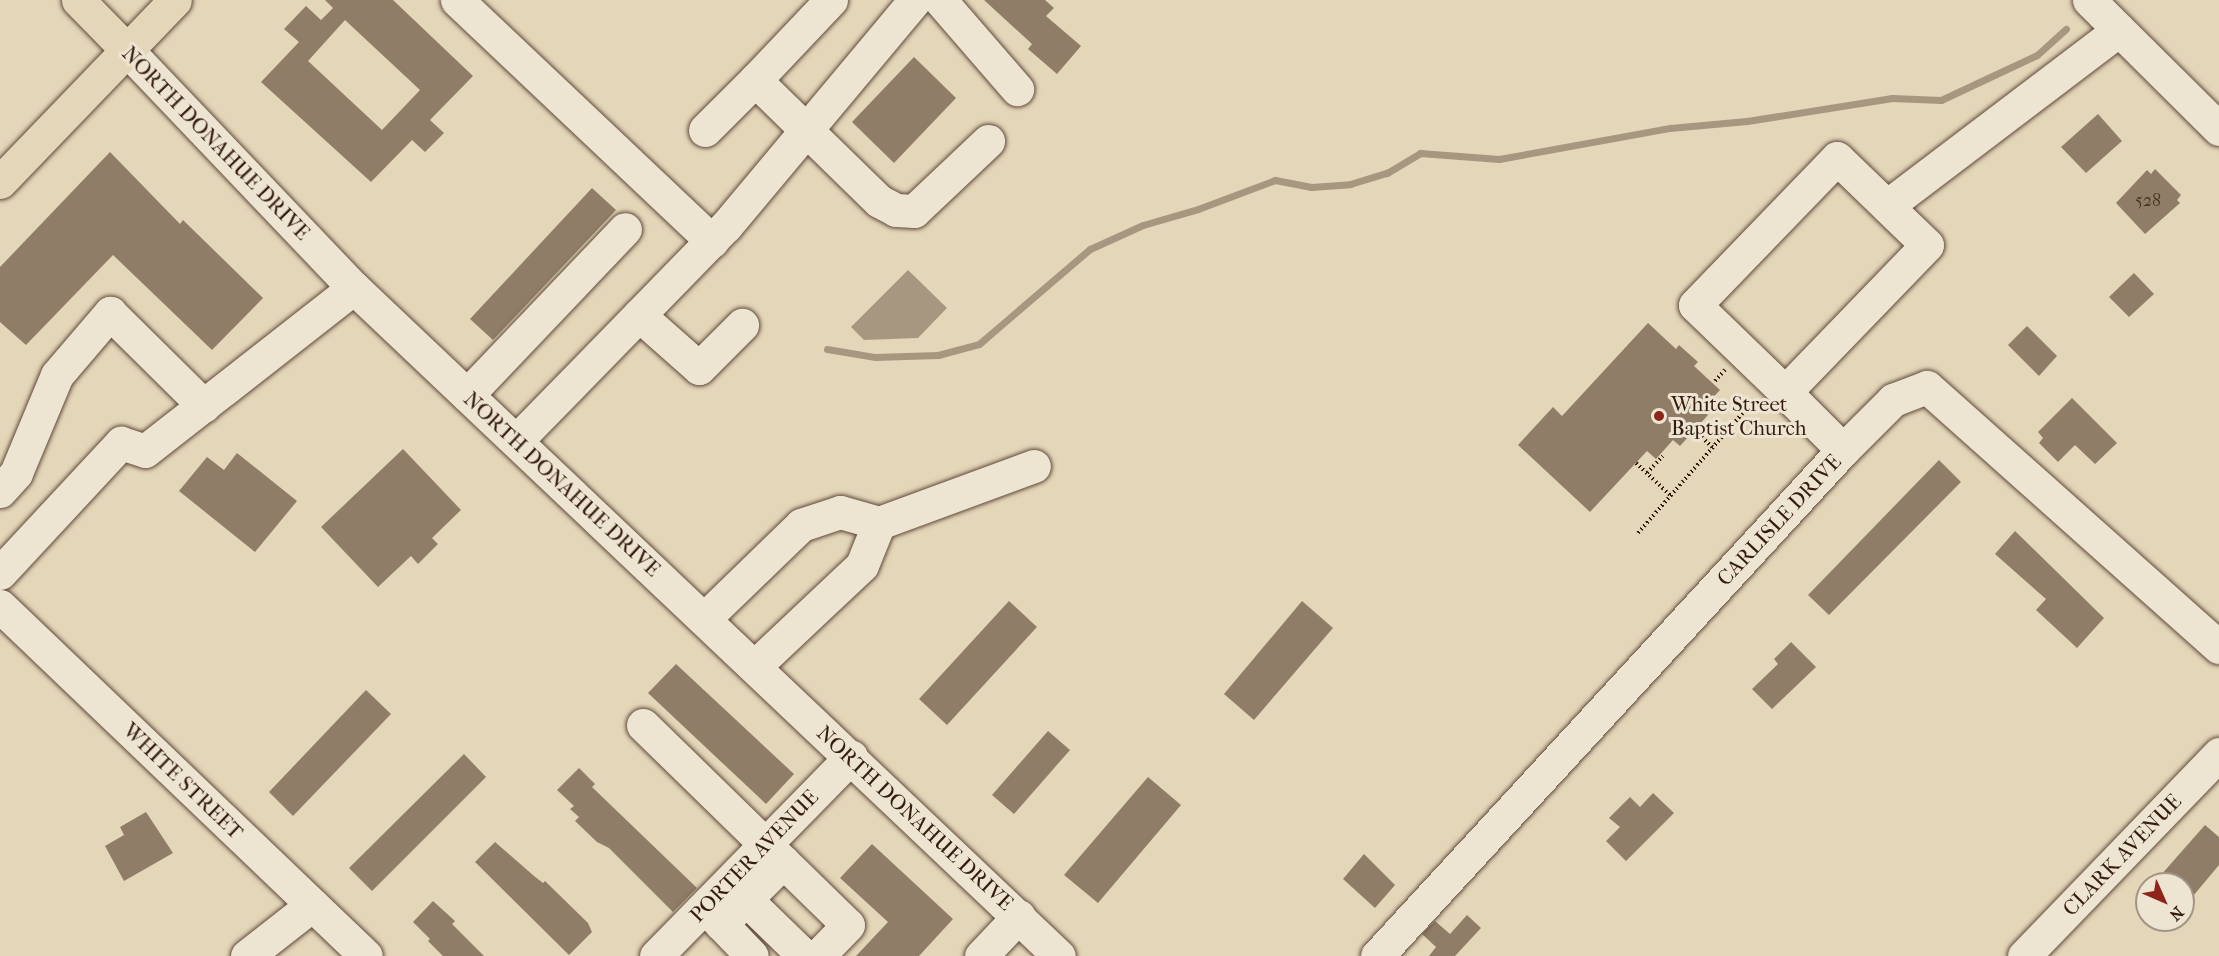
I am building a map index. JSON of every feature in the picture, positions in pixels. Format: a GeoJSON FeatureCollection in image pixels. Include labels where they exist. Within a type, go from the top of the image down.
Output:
{"type":"FeatureCollection","features":[{"type":"Feature","properties":{"kind":"main road","name":"NORTH DONAHUE DRIVE"},"geometry":{"type":"LineString","coordinates":[[78,0],[127,50]]}},
{"type":"Feature","properties":{"kind":"main road"},"geometry":{"type":"LineString","coordinates":[[0,182],[175,0]]}},
{"type":"Feature","properties":{"kind":"street"},"geometry":{"type":"LineString","coordinates":[[458,0],[712,241]]}},
{"type":"Feature","properties":{"kind":"street"},"geometry":{"type":"LineString","coordinates":[[705,130],[831,0]]}},
{"type":"Feature","properties":{"kind":"street"},"geometry":{"type":"LineString","coordinates":[[516,441],[712,241],[915,0]]}},
{"type":"Feature","properties":{"kind":"street"},"geometry":{"type":"LineString","coordinates":[[940,0],[1017,89]]}},
{"type":"Feature","properties":{"kind":"street"},"geometry":{"type":"LineString","coordinates":[[2089,0],[2219,129]]}},
{"type":"Feature","properties":{"kind":"street"},"geometry":{"type":"LineString","coordinates":[[1887,206],[2119,30]]}},
{"type":"Feature","properties":{"kind":"street","name":"NORTH DONAHUE DRIVE"},"geometry":{"type":"LineString","coordinates":[[127,50],[354,288],[1059,956]]}},
{"type":"Feature","properties":{"kind":"street"},"geometry":{"type":"LineString","coordinates":[[755,80],[808,129],[879,201],[896,210],[914,211],[925,204],[988,141]]}},
{"type":"Feature","properties":{"kind":"street"},"geometry":{"type":"LineString","coordinates":[[1773,392],[1927,245],[1837,158],[1695,305],[1773,392],[1843,450]]}},
{"type":"Feature","properties":{"kind":"street"},"geometry":{"type":"LineString","coordinates":[[467,395],[625,229]]}},
{"type":"Feature","properties":{"kind":"street"},"geometry":{"type":"LineString","coordinates":[[0,573],[121,443],[145,451],[354,288]]}},
{"type":"Feature","properties":{"kind":"street"},"geometry":{"type":"LineString","coordinates":[[0,491],[16,473],[57,375],[110,313],[204,406]]}},
{"type":"Feature","properties":{"kind":"street"},"geometry":{"type":"LineString","coordinates":[[639,315],[699,368],[742,325]]}},
{"type":"Feature","properties":{"kind":"street","name":"CARLISLE DRIVE"},"geometry":{"type":"LineString","coordinates":[[1377,956],[1843,450],[1893,400],[1927,387],[2219,647]]}},
{"type":"Feature","properties":{"kind":"street"},"geometry":{"type":"LineString","coordinates":[[704,619],[801,525],[840,512],[879,523],[1035,466]]}},
{"type":"Feature","properties":{"kind":"street"},"geometry":{"type":"LineString","coordinates":[[755,666],[862,564],[879,523]]}},
{"type":"Feature","properties":{"kind":"street","name":"WHITE STREET"},"geometry":{"type":"LineString","coordinates":[[0,606],[366,956]]}},
{"type":"Feature","properties":{"kind":"street"},"geometry":{"type":"LineString","coordinates":[[643,725],[848,925],[818,956]]}},
{"type":"Feature","properties":{"kind":"street","name":"CLARK AVENUE"},"geometry":{"type":"LineString","coordinates":[[2024,956],[2219,754]]}},
{"type":"Feature","properties":{"kind":"street","name":"PORTER AVENUE"},"geometry":{"type":"LineString","coordinates":[[656,956],[713,915],[774,854],[851,757]]}},
{"type":"Feature","properties":{"kind":"street"},"geometry":{"type":"LineString","coordinates":[[737,891],[804,956]]}},
{"type":"Feature","properties":{"kind":"street"},"geometry":{"type":"LineString","coordinates":[[247,956],[312,905]]}},
{"type":"Feature","properties":{"kind":"street"},"geometry":{"type":"LineString","coordinates":[[713,915],[752,956]]}},
{"type":"Feature","properties":{"kind":"street"},"geometry":{"type":"LineString","coordinates":[[981,956],[1019,916]]}},
{"type":"Feature","properties":{"kind":"path"},"geometry":{"type":"LineString","coordinates":[[1638,533],[1713,448],[1773,392]]}},
{"type":"Feature","properties":{"kind":"path"},"geometry":{"type":"LineString","coordinates":[[1695,431],[1713,448]]}},
{"type":"Feature","properties":{"kind":"path"},"geometry":{"type":"LineString","coordinates":[[1647,473],[1663,456]]}},
{"type":"Feature","properties":{"kind":"path"},"geometry":{"type":"LineString","coordinates":[[1636,463],[1671,496]]}},
{"type":"Feature","properties":{"kind":"shaded area"},"geometry":{"type":"Polygon","coordinates":[[[908,270],[947,308],[918,338],[864,340],[851,327],[908,270]]]}},
{"type":"Feature","properties":{"kind":"building"},"geometry":{"type":"Polygon","coordinates":[[[325,0],[393,0],[473,76],[430,120],[444,133],[425,152],[412,140],[371,182],[261,82],[299,42],[284,29],[306,6],[321,20],[333,8],[325,0]],[[345,20],[308,61],[382,130],[420,90],[345,20]]]}},
{"type":"Feature","properties":{"kind":"building"},"geometry":{"type":"Polygon","coordinates":[[[984,0],[1045,0],[1054,8],[1046,16],[1081,46],[1057,74],[1028,49],[1032,44],[984,0]]]}},
{"type":"Feature","properties":{"kind":"building"},"geometry":{"type":"Polygon","coordinates":[[[914,57],[956,98],[894,163],[852,122],[914,57]]]}},
{"type":"Feature","properties":{"kind":"building"},"geometry":{"type":"Polygon","coordinates":[[[2098,114],[2122,141],[2086,173],[2061,147],[2098,114]]]}},
{"type":"Feature","properties":{"kind":"building"},"geometry":{"type":"Polygon","coordinates":[[[110,152],[180,224],[183,220],[263,298],[212,350],[113,255],[26,345],[0,322],[0,267],[110,152]]]}},
{"type":"Feature","properties":{"kind":"building"},"geometry":{"type":"Polygon","coordinates":[[[2155,169],[2181,195],[2177,200],[2180,203],[2145,234],[2116,203],[2147,170],[2151,174],[2155,169]]]}},
{"type":"Feature","properties":{"kind":"building"},"geometry":{"type":"Polygon","coordinates":[[[592,188],[616,210],[493,340],[470,319],[592,188]]]}},
{"type":"Feature","properties":{"kind":"building"},"geometry":{"type":"Polygon","coordinates":[[[2134,273],[2154,294],[2129,317],[2109,297],[2134,273]]]}},
{"type":"Feature","properties":{"kind":"building","name":"White Street Baptist Church"},"geometry":{"type":"Polygon","coordinates":[[[1648,323],[1676,349],[1679,345],[1698,362],[1694,366],[1720,390],[1702,409],[1708,415],[1680,446],[1673,440],[1656,459],[1647,451],[1590,512],[1518,445],[1553,407],[1562,416],[1648,323]]]}},
{"type":"Feature","properties":{"kind":"building"},"geometry":{"type":"Polygon","coordinates":[[[2027,326],[2057,356],[2039,376],[2008,345],[2027,326]]]}},
{"type":"Feature","properties":{"kind":"building"},"geometry":{"type":"Polygon","coordinates":[[[2072,398],[2117,443],[2095,464],[2075,445],[2058,462],[2039,443],[2043,438],[2038,432],[2072,398]]]}},
{"type":"Feature","properties":{"kind":"building"},"geometry":{"type":"Polygon","coordinates":[[[403,449],[461,510],[432,538],[438,544],[418,564],[411,556],[378,587],[321,527],[403,449]]]}},
{"type":"Feature","properties":{"kind":"building"},"geometry":{"type":"Polygon","coordinates":[[[237,453],[297,501],[255,552],[179,491],[207,457],[224,470],[237,453]]]}},
{"type":"Feature","properties":{"kind":"building"},"geometry":{"type":"Polygon","coordinates":[[[1939,460],[1961,482],[1829,615],[1808,595],[1939,460]]]}},
{"type":"Feature","properties":{"kind":"building"},"geometry":{"type":"Polygon","coordinates":[[[2015,531],[2104,618],[2077,648],[2036,610],[2046,599],[1995,554],[2015,531]]]}},
{"type":"Feature","properties":{"kind":"building"},"geometry":{"type":"Polygon","coordinates":[[[1009,601],[1037,627],[947,725],[919,699],[1009,601]]]}},
{"type":"Feature","properties":{"kind":"building"},"geometry":{"type":"Polygon","coordinates":[[[1302,601],[1333,628],[1254,720],[1224,694],[1302,601]]]}},
{"type":"Feature","properties":{"kind":"building"},"geometry":{"type":"Polygon","coordinates":[[[1791,642],[1816,667],[1772,709],[1752,689],[1778,664],[1774,659],[1791,642]]]}},
{"type":"Feature","properties":{"kind":"building"},"geometry":{"type":"Polygon","coordinates":[[[676,664],[794,774],[766,804],[648,693],[676,664]]]}},
{"type":"Feature","properties":{"kind":"building"},"geometry":{"type":"Polygon","coordinates":[[[366,690],[391,714],[293,816],[269,792],[366,690]]]}},
{"type":"Feature","properties":{"kind":"building"},"geometry":{"type":"Polygon","coordinates":[[[1048,731],[1070,750],[1014,814],[992,795],[1048,731]]]}},
{"type":"Feature","properties":{"kind":"building"},"geometry":{"type":"Polygon","coordinates":[[[464,754],[486,777],[372,891],[349,868],[464,754]]]}},
{"type":"Feature","properties":{"kind":"building"},"geometry":{"type":"Polygon","coordinates":[[[579,768],[595,784],[592,787],[697,888],[673,912],[609,848],[597,842],[575,821],[579,817],[570,809],[574,806],[557,790],[579,768]]]}},
{"type":"Feature","properties":{"kind":"building"},"geometry":{"type":"Polygon","coordinates":[[[1148,777],[1181,805],[1098,903],[1064,875],[1148,777]]]}},
{"type":"Feature","properties":{"kind":"building"},"geometry":{"type":"Polygon","coordinates":[[[1653,793],[1674,813],[1626,861],[1606,841],[1620,827],[1609,818],[1630,797],[1640,807],[1653,793]]]}},
{"type":"Feature","properties":{"kind":"building"},"geometry":{"type":"Polygon","coordinates":[[[146,812],[173,853],[124,881],[105,846],[124,835],[120,827],[146,812]]]}},
{"type":"Feature","properties":{"kind":"building"},"geometry":{"type":"Polygon","coordinates":[[[2205,825],[2219,837],[2219,865],[2195,894],[2195,872],[2164,872],[2205,825]]]}},
{"type":"Feature","properties":{"kind":"building"},"geometry":{"type":"Polygon","coordinates":[[[495,842],[534,876],[543,883],[545,881],[588,923],[592,932],[569,955],[475,862],[495,842]]]}},
{"type":"Feature","properties":{"kind":"building"},"geometry":{"type":"Polygon","coordinates":[[[872,844],[953,919],[919,956],[856,956],[888,922],[840,878],[872,844]]]}},
{"type":"Feature","properties":{"kind":"building"},"geometry":{"type":"Polygon","coordinates":[[[1364,854],[1395,885],[1375,908],[1343,879],[1364,854]]]}},
{"type":"Feature","properties":{"kind":"building"},"geometry":{"type":"Polygon","coordinates":[[[433,901],[455,921],[452,924],[484,956],[443,956],[428,941],[430,939],[413,922],[433,901]]]}},
{"type":"Feature","properties":{"kind":"building"},"geometry":{"type":"Polygon","coordinates":[[[1467,915],[1481,928],[1455,956],[1429,956],[1436,947],[1422,934],[1435,921],[1450,934],[1467,915]]]}},
{"type":"Feature","properties":{"kind":"waterway"},"geometry":{"type":"LineString","coordinates":[[827,349],[875,357],[938,355],[979,344],[1090,249],[1143,225],[1198,209],[1275,180],[1311,187],[1350,184],[1387,173],[1420,153],[1499,159],[1670,128],[1747,121],[1892,98],[1941,100],[2037,55],[2066,29]]}},
{"type":"Feature","properties":{"kind":"place","name":"White Street Baptist Church"},"geometry":{"type":"Point","coordinates":[1659,416]}}]}
